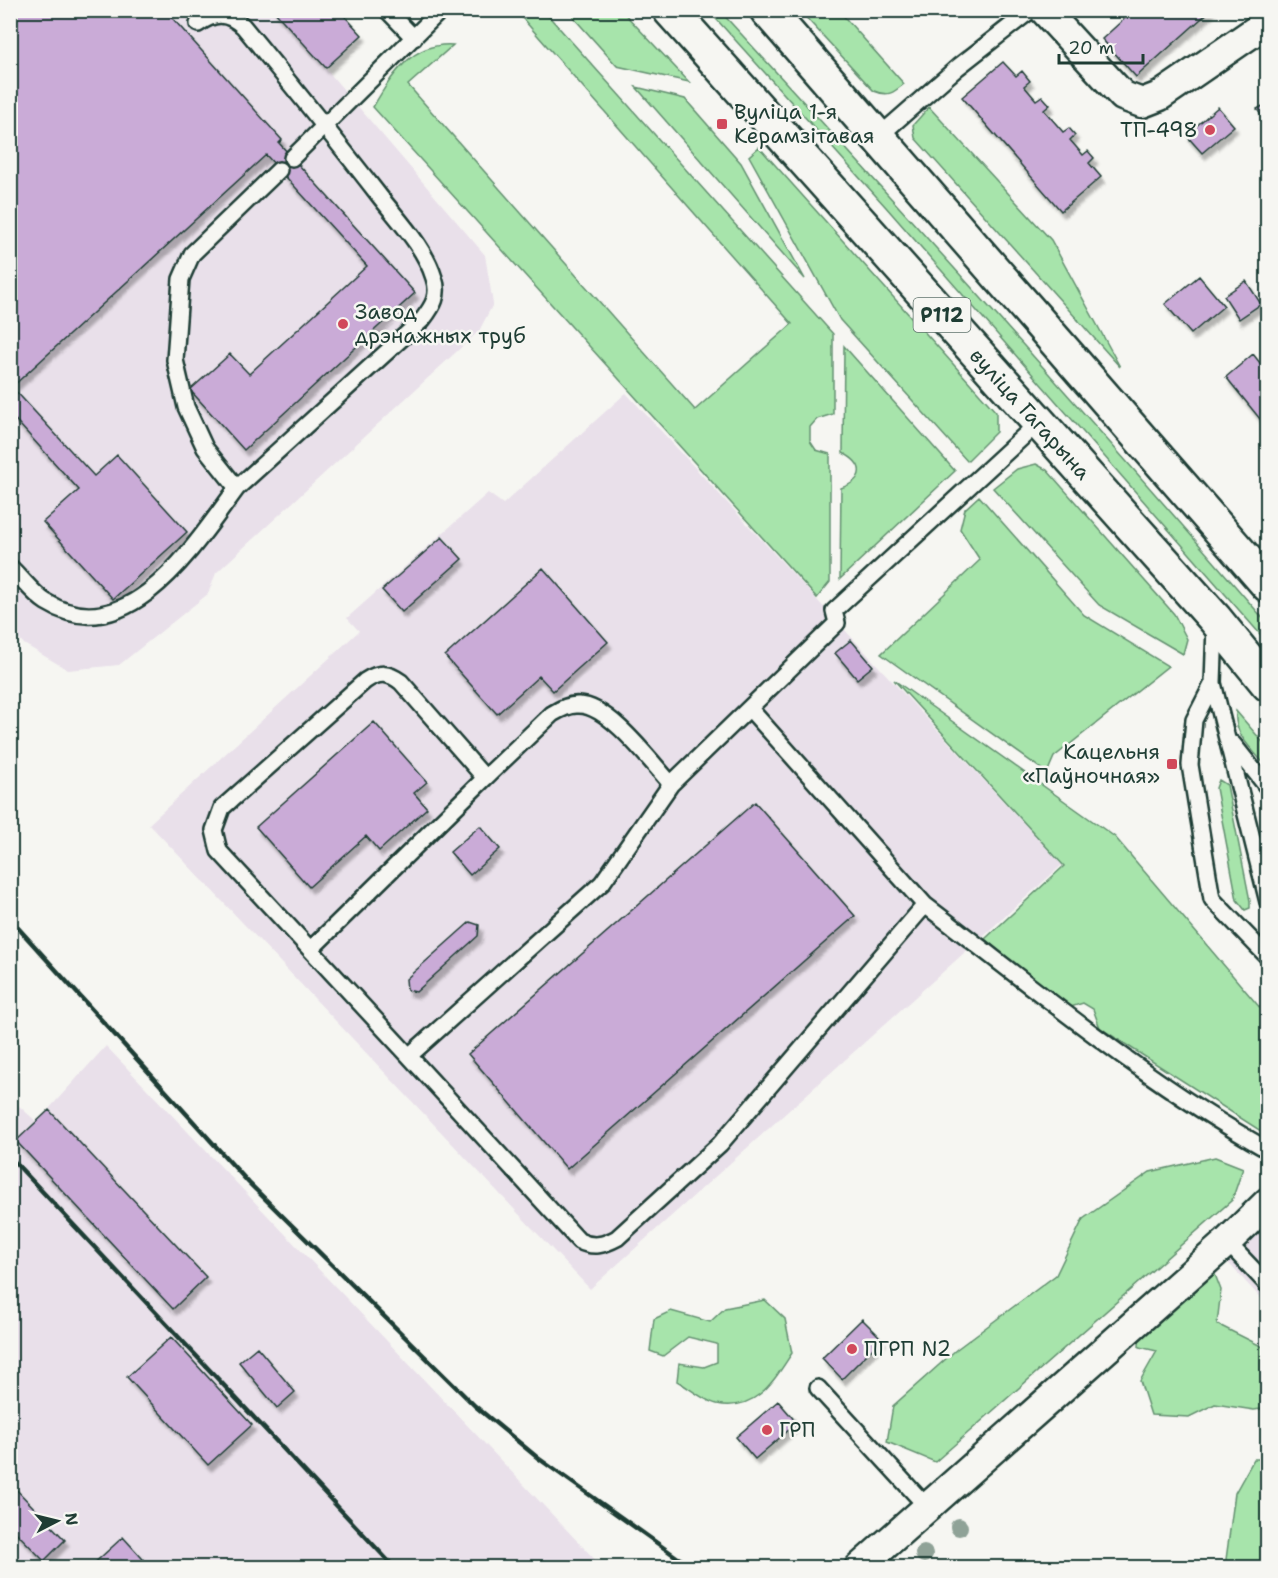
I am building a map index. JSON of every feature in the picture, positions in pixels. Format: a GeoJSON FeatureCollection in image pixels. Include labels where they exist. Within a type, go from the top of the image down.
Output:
{"type":"FeatureCollection","features":[{"type":"Feature","properties":{"kind":"main road","name":"вуліца Гагарына"},"geometry":{"type":"LineString","coordinates":[[670,10],[1215,619],[1268,684]]}},
{"type":"Feature","properties":{"kind":"main road"},"geometry":{"type":"LineString","coordinates":[[767,10],[1268,585]]}},
{"type":"Feature","properties":{"kind":"street"},"geometry":{"type":"LineString","coordinates":[[1044,10],[1123,96],[1142,103],[1160,96],[1268,22]]}},
{"type":"Feature","properties":{"kind":"street"},"geometry":{"type":"LineString","coordinates":[[859,1568],[1227,1242],[1268,1202]]}},
{"type":"Feature","properties":{"kind":"lane"},"geometry":{"type":"LineString","coordinates":[[387,10],[414,38]]}},
{"type":"Feature","properties":{"kind":"lane"},"geometry":{"type":"LineString","coordinates":[[292,158],[441,10]]}},
{"type":"Feature","properties":{"kind":"lane"},"geometry":{"type":"LineString","coordinates":[[878,137],[958,67],[1031,10]]}},
{"type":"Feature","properties":{"kind":"lane"},"geometry":{"type":"LineString","coordinates":[[10,567],[44,601],[62,610],[80,614],[116,612],[136,600],[183,561],[237,488],[423,319],[434,305],[437,292],[427,262],[414,241],[325,125],[233,17],[215,14],[198,24]]}},
{"type":"Feature","properties":{"kind":"lane"},"geometry":{"type":"LineString","coordinates":[[237,488],[205,448],[186,407],[175,360],[181,279],[192,254],[279,170]]}},
{"type":"Feature","properties":{"kind":"lane"},"geometry":{"type":"LineString","coordinates":[[409,1056],[602,883],[671,784],[837,623],[834,610],[1038,423]]}},
{"type":"Feature","properties":{"kind":"lane"},"geometry":{"type":"LineString","coordinates":[[1215,619],[1213,683],[1268,902]]}},
{"type":"Feature","properties":{"kind":"lane"},"geometry":{"type":"LineString","coordinates":[[485,778],[401,682],[393,675],[382,673],[365,681],[222,808],[214,830],[219,851],[312,948],[579,1241],[588,1245],[609,1242],[720,1144],[925,905]]}},
{"type":"Feature","properties":{"kind":"lane"},"geometry":{"type":"LineString","coordinates":[[1213,683],[1194,720],[1190,765],[1212,899],[1268,957]]}},
{"type":"Feature","properties":{"kind":"lane"},"geometry":{"type":"LineString","coordinates":[[312,948],[485,778],[552,714],[564,707],[578,705],[592,707],[610,719],[671,784]]}},
{"type":"Feature","properties":{"kind":"lane"},"geometry":{"type":"LineString","coordinates":[[750,709],[925,905],[1080,1027],[1226,1126],[1268,1150]]}},
{"type":"Feature","properties":{"kind":"lane"},"geometry":{"type":"LineString","coordinates":[[1229,740],[1268,788]]}},
{"type":"Feature","properties":{"kind":"lane"},"geometry":{"type":"LineString","coordinates":[[1227,1242],[1266,1281]]}},
{"type":"Feature","properties":{"kind":"lane"},"geometry":{"type":"LineString","coordinates":[[818,1388],[928,1508]]}},
{"type":"Feature","properties":{"kind":"shaded area"},"geometry":{"type":"Polygon","coordinates":[[[11,11],[339,11],[362,35],[326,69],[485,255],[493,304],[479,331],[216,573],[208,594],[119,665],[68,670],[24,644],[11,629],[11,11]]]}},
{"type":"Feature","properties":{"kind":"shaded area"},"geometry":{"type":"Polygon","coordinates":[[[626,393],[1062,865],[590,1289],[149,824],[359,631],[347,618],[488,493],[503,504],[626,393]]]}},
{"type":"Feature","properties":{"kind":"shaded area"},"geometry":{"type":"Polygon","coordinates":[[[106,1046],[602,1567],[11,1567],[10,1098],[37,1122],[106,1046]]]}},
{"type":"Feature","properties":{"kind":"shaded area"},"geometry":{"type":"Polygon","coordinates":[[[1267,1215],[1267,1305],[1222,1256],[1267,1215]]]}},
{"type":"Feature","properties":{"kind":"green space"},"geometry":{"type":"Polygon","coordinates":[[[516,11],[544,11],[833,334],[833,414],[817,419],[810,427],[810,441],[816,450],[830,454],[830,582],[817,598],[373,107],[396,73],[415,55],[439,45],[453,45],[408,85],[695,410],[792,324],[516,11]]]}},
{"type":"Feature","properties":{"kind":"green space"},"geometry":{"type":"Polygon","coordinates":[[[574,11],[622,11],[689,82],[617,66],[573,17],[574,11]]]}},
{"type":"Feature","properties":{"kind":"green space"},"geometry":{"type":"Polygon","coordinates":[[[709,11],[720,11],[1064,391],[1267,623],[1267,642],[885,206],[709,11]]]}},
{"type":"Feature","properties":{"kind":"green space"},"geometry":{"type":"Polygon","coordinates":[[[800,11],[839,11],[904,84],[890,93],[883,94],[874,91],[800,11]]]}},
{"type":"Feature","properties":{"kind":"green space"},"geometry":{"type":"Polygon","coordinates":[[[636,87],[685,99],[741,163],[805,279],[636,87]]]}},
{"type":"Feature","properties":{"kind":"green space"},"geometry":{"type":"Polygon","coordinates":[[[929,107],[1051,240],[1120,367],[915,138],[913,125],[929,107]]]}},
{"type":"Feature","properties":{"kind":"green space"},"geometry":{"type":"Polygon","coordinates":[[[759,147],[996,412],[996,432],[967,461],[840,320],[749,156],[759,147]]]}},
{"type":"Feature","properties":{"kind":"green space"},"geometry":{"type":"Polygon","coordinates":[[[844,346],[955,471],[840,579],[841,488],[854,481],[859,472],[856,462],[843,453],[844,346]]]}},
{"type":"Feature","properties":{"kind":"green space"},"geometry":{"type":"Polygon","coordinates":[[[1036,464],[1047,470],[1174,614],[1187,639],[1183,654],[1099,605],[993,488],[1017,469],[1036,464]]]}},
{"type":"Feature","properties":{"kind":"green space"},"geometry":{"type":"Polygon","coordinates":[[[979,496],[1084,615],[1168,666],[1054,757],[1047,773],[881,654],[980,560],[960,529],[965,509],[979,496]]]}},
{"type":"Feature","properties":{"kind":"green space"},"geometry":{"type":"Polygon","coordinates":[[[894,680],[1115,837],[1267,1016],[1267,1144],[1261,1131],[1100,1028],[1093,1009],[1083,1003],[1068,1008],[985,939],[1064,866],[894,680]]]}},
{"type":"Feature","properties":{"kind":"green space"},"geometry":{"type":"Polygon","coordinates":[[[1236,711],[1267,747],[1267,767],[1241,735],[1236,720],[1236,711]]]}},
{"type":"Feature","properties":{"kind":"green space"},"geometry":{"type":"Polygon","coordinates":[[[1219,780],[1227,785],[1250,901],[1250,908],[1245,910],[1237,900],[1216,788],[1219,780]]]}},
{"type":"Feature","properties":{"kind":"green space"},"geometry":{"type":"Polygon","coordinates":[[[1215,1157],[1243,1168],[1232,1200],[935,1462],[887,1442],[893,1406],[957,1349],[1056,1275],[1083,1219],[1150,1172],[1215,1157]]]}},
{"type":"Feature","properties":{"kind":"green space"},"geometry":{"type":"Polygon","coordinates":[[[1214,1272],[1221,1290],[1217,1324],[1267,1349],[1267,1408],[1254,1410],[1215,1404],[1189,1417],[1151,1415],[1140,1381],[1157,1351],[1139,1347],[1140,1326],[1214,1272]]]}},
{"type":"Feature","properties":{"kind":"green space"},"geometry":{"type":"Polygon","coordinates":[[[765,1300],[785,1319],[792,1353],[763,1392],[743,1403],[717,1404],[677,1381],[679,1363],[704,1367],[717,1362],[717,1344],[688,1337],[663,1356],[650,1351],[654,1319],[671,1311],[710,1322],[725,1308],[765,1300]]]}},
{"type":"Feature","properties":{"kind":"green space"},"geometry":{"type":"Polygon","coordinates":[[[1254,1459],[1267,1459],[1267,1567],[1225,1567],[1235,1493],[1254,1459]]]}},
{"type":"Feature","properties":{"kind":"building","name":"Завод дрэнажных труб"},"geometry":{"type":"Polygon","coordinates":[[[10,10],[165,10],[282,140],[279,143],[415,293],[244,450],[190,390],[230,354],[249,374],[367,266],[266,155],[12,387],[94,476],[117,455],[187,532],[113,599],[43,522],[79,490],[10,414],[10,10]]]}},
{"type":"Feature","properties":{"kind":"building"},"geometry":{"type":"Polygon","coordinates":[[[273,10],[339,10],[362,35],[326,68],[273,10]]]}},
{"type":"Feature","properties":{"kind":"building"},"geometry":{"type":"Polygon","coordinates":[[[1134,10],[1211,10],[1136,77],[1102,39],[1134,10]]]}},
{"type":"Feature","properties":{"kind":"building"},"geometry":{"type":"Polygon","coordinates":[[[1003,62],[1016,76],[1022,71],[1030,81],[1024,86],[1036,100],[1042,96],[1050,105],[1044,110],[1063,132],[1069,128],[1075,135],[1070,140],[1083,155],[1088,151],[1094,158],[1089,163],[1101,177],[1061,211],[962,97],[1003,62]]]}},
{"type":"Feature","properties":{"kind":"building"},"geometry":{"type":"Polygon","coordinates":[[[1268,103],[1268,126],[1257,109],[1268,103]]]}},
{"type":"Feature","properties":{"kind":"building","name":"ТП-498"},"geometry":{"type":"Polygon","coordinates":[[[1218,107],[1234,126],[1202,153],[1186,135],[1218,107]]]}},
{"type":"Feature","properties":{"kind":"building"},"geometry":{"type":"Polygon","coordinates":[[[1199,276],[1224,306],[1191,334],[1165,304],[1199,276]]]}},
{"type":"Feature","properties":{"kind":"building"},"geometry":{"type":"Polygon","coordinates":[[[1246,281],[1261,304],[1239,319],[1224,296],[1246,281]]]}},
{"type":"Feature","properties":{"kind":"building"},"geometry":{"type":"Polygon","coordinates":[[[1253,354],[1268,373],[1268,413],[1260,419],[1226,377],[1253,354]]]}},
{"type":"Feature","properties":{"kind":"building"},"geometry":{"type":"Polygon","coordinates":[[[442,537],[462,559],[402,612],[382,590],[442,537]]]}},
{"type":"Feature","properties":{"kind":"building"},"geometry":{"type":"Polygon","coordinates":[[[543,568],[608,642],[553,691],[539,676],[497,714],[445,656],[543,568]]]}},
{"type":"Feature","properties":{"kind":"building"},"geometry":{"type":"Polygon","coordinates":[[[851,640],[873,666],[857,679],[835,653],[851,640]]]}},
{"type":"Feature","properties":{"kind":"building"},"geometry":{"type":"Polygon","coordinates":[[[374,722],[427,782],[414,793],[427,808],[379,851],[366,836],[309,887],[256,827],[374,722]]]}},
{"type":"Feature","properties":{"kind":"building"},"geometry":{"type":"Polygon","coordinates":[[[755,802],[855,916],[567,1169],[468,1054],[755,802]]]}},
{"type":"Feature","properties":{"kind":"building"},"geometry":{"type":"Polygon","coordinates":[[[480,826],[500,849],[470,875],[450,852],[480,826]]]}},
{"type":"Feature","properties":{"kind":"building"},"geometry":{"type":"Polygon","coordinates":[[[470,922],[479,925],[478,936],[416,992],[407,990],[406,979],[470,922]]]}},
{"type":"Feature","properties":{"kind":"building"},"geometry":{"type":"Polygon","coordinates":[[[49,1110],[206,1277],[173,1309],[16,1141],[49,1110]]]}},
{"type":"Feature","properties":{"kind":"building","name":"ПГРП N2"},"geometry":{"type":"Polygon","coordinates":[[[862,1319],[882,1339],[842,1379],[822,1358],[862,1319]]]}},
{"type":"Feature","properties":{"kind":"building"},"geometry":{"type":"Polygon","coordinates":[[[171,1337],[252,1425],[208,1465],[127,1377],[171,1337]]]}},
{"type":"Feature","properties":{"kind":"building"},"geometry":{"type":"Polygon","coordinates":[[[257,1347],[295,1392],[277,1408],[239,1362],[257,1347]]]}},
{"type":"Feature","properties":{"kind":"building","name":"ГРП"},"geometry":{"type":"Polygon","coordinates":[[[778,1401],[797,1423],[755,1459],[736,1437],[778,1401]]]}},
{"type":"Feature","properties":{"kind":"building"},"geometry":{"type":"Polygon","coordinates":[[[10,1483],[65,1540],[44,1561],[10,1526],[10,1483]]]}},
{"type":"Feature","properties":{"kind":"building"},"geometry":{"type":"Polygon","coordinates":[[[123,1537],[151,1568],[89,1568],[123,1537]]]}},
{"type":"Feature","properties":{"kind":"railway"},"geometry":{"type":"LineString","coordinates":[[10,919],[249,1183],[475,1406],[538,1458],[678,1558],[697,1568]]}},
{"type":"Feature","properties":{"kind":"railway"},"geometry":{"type":"LineString","coordinates":[[10,1157],[395,1568]]}},
{"type":"Feature","properties":{"kind":"place","name":"Вуліца 1-я Керамзітавая"},"geometry":{"type":"Point","coordinates":[722,124]}},
{"type":"Feature","properties":{"kind":"place","name":"ТП-498"},"geometry":{"type":"Point","coordinates":[1210,130]}},
{"type":"Feature","properties":{"kind":"place","name":"Завод дрэнажных труб"},"geometry":{"type":"Point","coordinates":[343,324]}},
{"type":"Feature","properties":{"kind":"place","name":"Кацельня «Паўночная»"},"geometry":{"type":"Point","coordinates":[1172,764]}},
{"type":"Feature","properties":{"kind":"place","name":"ПГРП N2"},"geometry":{"type":"Point","coordinates":[852,1349]}},
{"type":"Feature","properties":{"kind":"place","name":"ГРП"},"geometry":{"type":"Point","coordinates":[767,1430]}}]}
